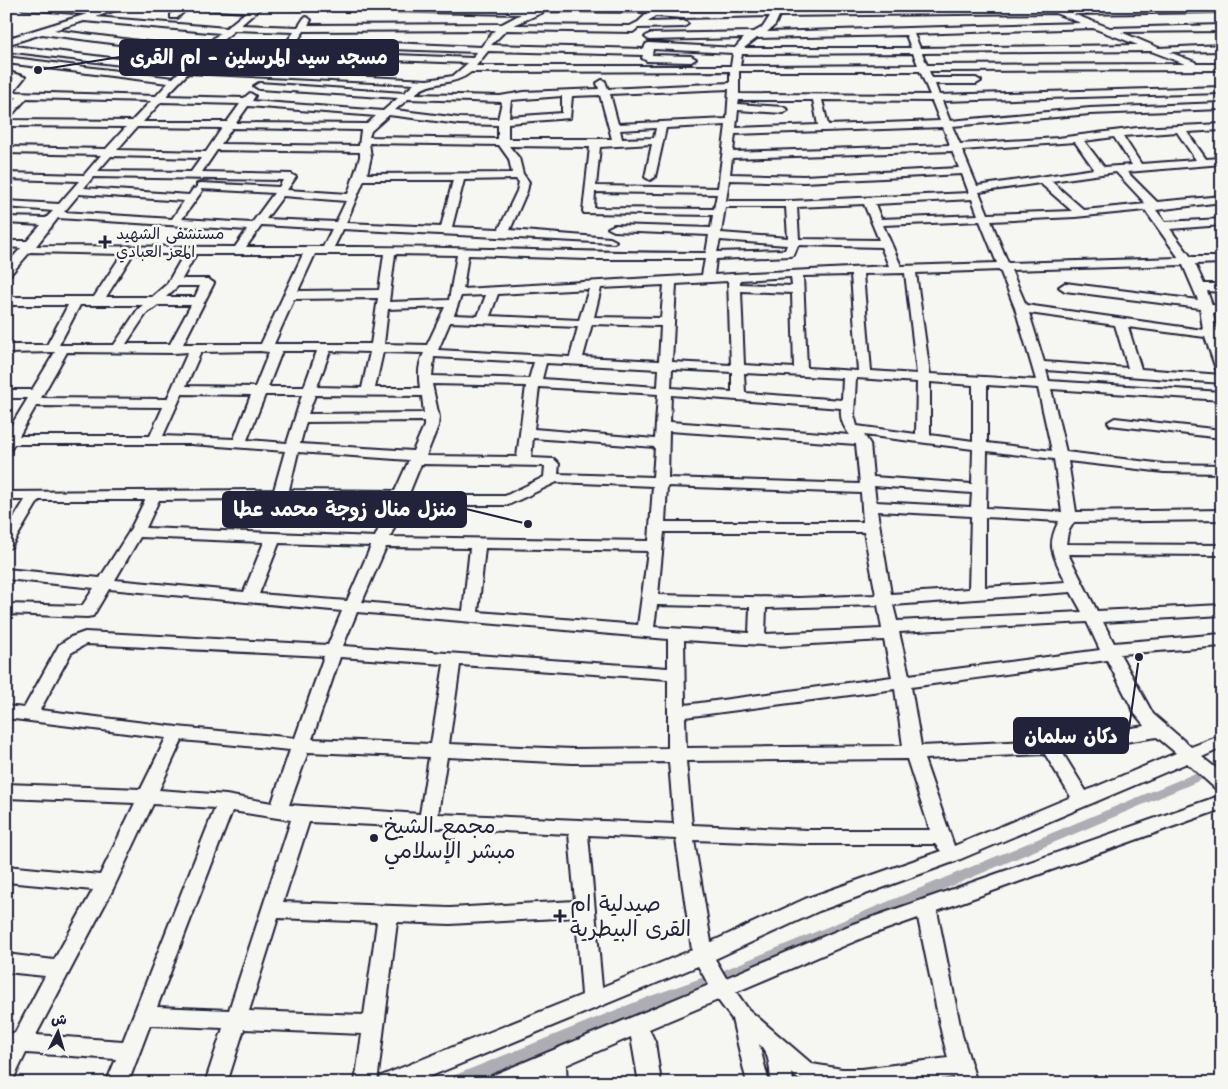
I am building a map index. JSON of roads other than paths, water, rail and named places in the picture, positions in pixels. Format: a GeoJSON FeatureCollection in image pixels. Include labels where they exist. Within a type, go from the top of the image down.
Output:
{"type":"FeatureCollection","features":[{"type":"Feature","properties":{"kind":"street"},"geometry":{"type":"LineString","coordinates":[[23,6],[100,13]]}},
{"type":"Feature","properties":{"kind":"street"},"geometry":{"type":"LineString","coordinates":[[6,42],[122,6]]}},
{"type":"Feature","properties":{"kind":"street"},"geometry":{"type":"LineString","coordinates":[[174,16],[186,6]]}},
{"type":"Feature","properties":{"kind":"street"},"geometry":{"type":"LineString","coordinates":[[202,6],[257,8]]}},
{"type":"Feature","properties":{"kind":"street"},"geometry":{"type":"LineString","coordinates":[[284,6],[354,9],[462,8],[534,12]]}},
{"type":"Feature","properties":{"kind":"street"},"geometry":{"type":"LineString","coordinates":[[1048,6],[1222,76]]}},
{"type":"Feature","properties":{"kind":"street"},"geometry":{"type":"LineString","coordinates":[[222,18],[233,7]]}},
{"type":"Feature","properties":{"kind":"street"},"geometry":{"type":"LineString","coordinates":[[6,48],[186,70],[425,82],[451,79],[468,69],[495,35],[504,27],[548,7],[653,10],[698,19]]}},
{"type":"Feature","properties":{"kind":"street"},"geometry":{"type":"LineString","coordinates":[[7,272],[78,191],[109,152],[175,81],[204,51],[257,8]]}},
{"type":"Feature","properties":{"kind":"street"},"geometry":{"type":"LineString","coordinates":[[194,176],[245,102],[269,74],[316,8]]}},
{"type":"Feature","properties":{"kind":"street"},"geometry":{"type":"LineString","coordinates":[[343,29],[354,9]]}},
{"type":"Feature","properties":{"kind":"street"},"geometry":{"type":"LineString","coordinates":[[82,18],[230,29],[636,27],[775,10],[1060,11],[1222,9]]}},
{"type":"Feature","properties":{"kind":"street"},"geometry":{"type":"LineString","coordinates":[[648,46],[635,32],[636,27],[653,10]]}},
{"type":"Feature","properties":{"kind":"street"},"geometry":{"type":"LineString","coordinates":[[707,279],[720,208],[731,126],[735,78],[747,41],[772,24],[775,10]]}},
{"type":"Feature","properties":{"kind":"street"},"geometry":{"type":"LineString","coordinates":[[698,19],[700,36]]}},
{"type":"Feature","properties":{"kind":"street"},"geometry":{"type":"LineString","coordinates":[[391,46],[565,50],[648,46],[700,36],[909,32],[1094,25]]}},
{"type":"Feature","properties":{"kind":"street"},"geometry":{"type":"LineString","coordinates":[[1106,30],[1222,28]]}},
{"type":"Feature","properties":{"kind":"street"},"geometry":{"type":"LineString","coordinates":[[41,31],[204,51],[475,61]]}},
{"type":"Feature","properties":{"kind":"street"},"geometry":{"type":"LineString","coordinates":[[909,32],[1021,308],[1040,366],[1061,454],[1069,506],[1069,517],[1061,532],[1058,548],[1140,710],[1220,782]]}},
{"type":"Feature","properties":{"kind":"street"},"geometry":{"type":"LineString","coordinates":[[6,33],[23,36]]}},
{"type":"Feature","properties":{"kind":"street"},"geometry":{"type":"LineString","coordinates":[[567,35],[648,46],[735,78],[816,98],[936,98],[1222,90]]}},
{"type":"Feature","properties":{"kind":"street"},"geometry":{"type":"LineString","coordinates":[[645,70],[648,46]]}},
{"type":"Feature","properties":{"kind":"street"},"geometry":{"type":"LineString","coordinates":[[519,83],[563,70],[645,70],[735,78],[917,50],[1222,48]]}},
{"type":"Feature","properties":{"kind":"street"},"geometry":{"type":"LineString","coordinates":[[490,253],[523,187],[523,178],[520,176],[514,158],[507,154],[503,142],[507,98],[519,83],[522,49]]}},
{"type":"Feature","properties":{"kind":"street"},"geometry":{"type":"LineString","coordinates":[[563,70],[565,50]]}},
{"type":"Feature","properties":{"kind":"street"},"geometry":{"type":"LineString","coordinates":[[8,61],[26,51]]}},
{"type":"Feature","properties":{"kind":"street"},"geometry":{"type":"LineString","coordinates":[[8,61],[175,81]]}},
{"type":"Feature","properties":{"kind":"street"},"geometry":{"type":"LineString","coordinates":[[468,69],[519,83],[567,93],[604,91],[774,73],[927,76],[1222,67]]}},
{"type":"Feature","properties":{"kind":"street"},"geometry":{"type":"LineString","coordinates":[[598,70],[618,142]]}},
{"type":"Feature","properties":{"kind":"street"},"geometry":{"type":"LineString","coordinates":[[6,74],[20,77],[6,94],[21,98]]}},
{"type":"Feature","properties":{"kind":"street"},"geometry":{"type":"LineString","coordinates":[[927,76],[976,81]]}},
{"type":"Feature","properties":{"kind":"street"},"geometry":{"type":"LineString","coordinates":[[735,78],[783,110]]}},
{"type":"Feature","properties":{"kind":"street"},"geometry":{"type":"LineString","coordinates":[[327,250],[353,198],[360,177],[365,145],[364,133],[404,96],[425,82]]}},
{"type":"Feature","properties":{"kind":"street"},"geometry":{"type":"LineString","coordinates":[[259,86],[404,96],[507,98]]}},
{"type":"Feature","properties":{"kind":"street"},"geometry":{"type":"LineString","coordinates":[[6,101],[21,98],[160,98],[245,102],[386,113],[459,121],[504,121],[568,116],[567,93]]}},
{"type":"Feature","properties":{"kind":"street"},"geometry":{"type":"LineString","coordinates":[[6,116],[21,98]]}},
{"type":"Feature","properties":{"kind":"street"},"geometry":{"type":"LineString","coordinates":[[816,98],[824,129]]}},
{"type":"Feature","properties":{"kind":"street"},"geometry":{"type":"LineString","coordinates":[[615,127],[662,125],[824,129],[946,124],[1101,110],[1222,106]]}},
{"type":"Feature","properties":{"kind":"street"},"geometry":{"type":"LineString","coordinates":[[6,122],[369,127]]}},
{"type":"Feature","properties":{"kind":"street"},"geometry":{"type":"LineString","coordinates":[[650,177],[662,125]]}},
{"type":"Feature","properties":{"kind":"street"},"geometry":{"type":"LineString","coordinates":[[727,155],[855,154],[1078,139],[1137,131],[1222,127]]}},
{"type":"Feature","properties":{"kind":"street"},"geometry":{"type":"LineString","coordinates":[[1179,128],[1203,162]]}},
{"type":"Feature","properties":{"kind":"street"},"geometry":{"type":"LineString","coordinates":[[1118,135],[1138,167]]}},
{"type":"Feature","properties":{"kind":"street"},"geometry":{"type":"LineString","coordinates":[[1078,139],[1101,171]]}},
{"type":"Feature","properties":{"kind":"street"},"geometry":{"type":"LineString","coordinates":[[6,150],[212,151],[365,145],[503,142],[596,144],[658,141]]}},
{"type":"Feature","properties":{"kind":"street"},"geometry":{"type":"LineString","coordinates":[[596,144],[588,212],[720,208],[974,193],[1042,179],[1101,171],[1222,161]]}},
{"type":"Feature","properties":{"kind":"street"},"geometry":{"type":"LineString","coordinates":[[1119,169],[1151,207],[1188,262],[1200,287],[1216,335],[1222,369]]}},
{"type":"Feature","properties":{"kind":"street"},"geometry":{"type":"LineString","coordinates":[[723,177],[797,179],[966,171]]}},
{"type":"Feature","properties":{"kind":"street"},"geometry":{"type":"LineString","coordinates":[[6,176],[290,177],[238,251]]}},
{"type":"Feature","properties":{"kind":"street"},"geometry":{"type":"LineString","coordinates":[[174,223],[209,176]]}},
{"type":"Feature","properties":{"kind":"street"},"geometry":{"type":"LineString","coordinates":[[360,177],[520,176]]}},
{"type":"Feature","properties":{"kind":"street"},"geometry":{"type":"LineString","coordinates":[[446,231],[459,177]]}},
{"type":"Feature","properties":{"kind":"street"},"geometry":{"type":"LineString","coordinates":[[1042,179],[1081,213]]}},
{"type":"Feature","properties":{"kind":"street"},"geometry":{"type":"LineString","coordinates":[[201,186],[353,198]]}},
{"type":"Feature","properties":{"kind":"street"},"geometry":{"type":"LineString","coordinates":[[590,189],[722,190]]}},
{"type":"Feature","properties":{"kind":"street"},"geometry":{"type":"LineString","coordinates":[[78,191],[192,198]]}},
{"type":"Feature","properties":{"kind":"street"},"geometry":{"type":"LineString","coordinates":[[868,200],[896,269]]}},
{"type":"Feature","properties":{"kind":"street"},"geometry":{"type":"LineString","coordinates":[[877,222],[985,219],[1081,213],[1222,200]]}},
{"type":"Feature","properties":{"kind":"street"},"geometry":{"type":"LineString","coordinates":[[6,204],[57,215],[174,223],[257,224],[500,233],[610,241]]}},
{"type":"Feature","properties":{"kind":"street"},"geometry":{"type":"LineString","coordinates":[[6,244],[29,247],[129,251],[390,250],[587,256],[787,254],[791,252],[794,242],[791,204]]}},
{"type":"Feature","properties":{"kind":"street"},"geometry":{"type":"LineString","coordinates":[[606,256],[617,212]]}},
{"type":"Feature","properties":{"kind":"street"},"geometry":{"type":"LineString","coordinates":[[6,220],[57,215]]}},
{"type":"Feature","properties":{"kind":"street"},"geometry":{"type":"LineString","coordinates":[[1162,226],[1222,222]]}},
{"type":"Feature","properties":{"kind":"street"},"geometry":{"type":"LineString","coordinates":[[614,228],[716,234],[794,242],[886,244]]}},
{"type":"Feature","properties":{"kind":"street"},"geometry":{"type":"LineString","coordinates":[[587,256],[592,240]]}},
{"type":"Feature","properties":{"kind":"street"},"geometry":{"type":"LineString","coordinates":[[239,443],[260,391],[270,349],[289,295],[311,250]]}},
{"type":"Feature","properties":{"kind":"street"},"geometry":{"type":"LineString","coordinates":[[368,391],[377,348],[390,250]]}},
{"type":"Feature","properties":{"kind":"street"},"geometry":{"type":"LineString","coordinates":[[98,301],[129,251]]}},
{"type":"Feature","properties":{"kind":"street"},"geometry":{"type":"LineString","coordinates":[[118,349],[142,312],[175,282],[192,251]]}},
{"type":"Feature","properties":{"kind":"street"},"geometry":{"type":"LineString","coordinates":[[279,809],[334,651],[398,498],[418,458],[431,426],[432,417],[427,386],[426,362],[455,298],[463,251]]}},
{"type":"Feature","properties":{"kind":"street"},"geometry":{"type":"LineString","coordinates":[[735,282],[797,273],[1222,260]]}},
{"type":"Feature","properties":{"kind":"street"},"geometry":{"type":"LineString","coordinates":[[910,269],[924,377],[923,438]]}},
{"type":"Feature","properties":{"kind":"street"},"geometry":{"type":"LineString","coordinates":[[857,271],[865,375]]}},
{"type":"Feature","properties":{"kind":"street"},"geometry":{"type":"LineString","coordinates":[[797,273],[801,372]]}},
{"type":"Feature","properties":{"kind":"street"},"geometry":{"type":"LineString","coordinates":[[289,295],[384,300],[455,298],[493,291],[707,279],[798,290]]}},
{"type":"Feature","properties":{"kind":"street"},"geometry":{"type":"LineString","coordinates":[[644,631],[650,600],[658,527],[670,281]]}},
{"type":"Feature","properties":{"kind":"street"},"geometry":{"type":"LineString","coordinates":[[174,349],[208,283],[175,282]]}},
{"type":"Feature","properties":{"kind":"street"},"geometry":{"type":"LineString","coordinates":[[735,282],[739,396]]}},
{"type":"Feature","properties":{"kind":"street"},"geometry":{"type":"LineString","coordinates":[[575,362],[596,285]]}},
{"type":"Feature","properties":{"kind":"street"},"geometry":{"type":"LineString","coordinates":[[1200,287],[1222,288]]}},
{"type":"Feature","properties":{"kind":"street"},"geometry":{"type":"LineString","coordinates":[[1065,288],[1222,310]]}},
{"type":"Feature","properties":{"kind":"street"},"geometry":{"type":"LineString","coordinates":[[482,320],[493,291]]}},
{"type":"Feature","properties":{"kind":"street"},"geometry":{"type":"LineString","coordinates":[[7,444],[34,398],[57,349],[76,300]]}},
{"type":"Feature","properties":{"kind":"street"},"geometry":{"type":"LineString","coordinates":[[6,301],[199,301]]}},
{"type":"Feature","properties":{"kind":"street"},"geometry":{"type":"LineString","coordinates":[[1021,308],[1216,335]]}},
{"type":"Feature","properties":{"kind":"street"},"geometry":{"type":"LineString","coordinates":[[445,318],[667,322]]}},
{"type":"Feature","properties":{"kind":"street"},"geometry":{"type":"LineString","coordinates":[[1120,322],[1136,373]]}},
{"type":"Feature","properties":{"kind":"street"},"geometry":{"type":"LineString","coordinates":[[280,495],[300,418],[325,347]]}},
{"type":"Feature","properties":{"kind":"street"},"geometry":{"type":"LineString","coordinates":[[6,350],[377,348],[665,367],[1044,383],[1222,396]]}},
{"type":"Feature","properties":{"kind":"street"},"geometry":{"type":"LineString","coordinates":[[155,440],[196,349]]}},
{"type":"Feature","properties":{"kind":"street"},"geometry":{"type":"LineString","coordinates":[[524,461],[533,382],[541,360]]}},
{"type":"Feature","properties":{"kind":"street"},"geometry":{"type":"LineString","coordinates":[[1040,366],[1222,379]]}},
{"type":"Feature","properties":{"kind":"street"},"geometry":{"type":"LineString","coordinates":[[850,374],[847,404],[849,422],[857,435],[867,485],[871,527],[890,631],[902,683],[913,752],[949,856]]}},
{"type":"Feature","properties":{"kind":"street"},"geometry":{"type":"LineString","coordinates":[[977,592],[978,489],[981,445],[980,380]]}},
{"type":"Feature","properties":{"kind":"street"},"geometry":{"type":"LineString","coordinates":[[178,390],[368,391],[427,386],[533,382],[847,404]]}},
{"type":"Feature","properties":{"kind":"street"},"geometry":{"type":"LineString","coordinates":[[337,418],[345,391]]}},
{"type":"Feature","properties":{"kind":"street"},"geometry":{"type":"LineString","coordinates":[[6,394],[34,398],[171,403]]}},
{"type":"Feature","properties":{"kind":"street"},"geometry":{"type":"LineString","coordinates":[[300,418],[432,417]]}},
{"type":"Feature","properties":{"kind":"street"},"geometry":{"type":"LineString","coordinates":[[1115,422],[1222,434]]}},
{"type":"Feature","properties":{"kind":"street"},"geometry":{"type":"LineString","coordinates":[[663,426],[923,438],[1164,468],[1222,469]]}},
{"type":"Feature","properties":{"kind":"street"},"geometry":{"type":"LineString","coordinates":[[528,433],[663,444]]}},
{"type":"Feature","properties":{"kind":"street"},"geometry":{"type":"LineString","coordinates":[[7,444],[155,440],[292,446],[418,458],[551,463],[550,479]]}},
{"type":"Feature","properties":{"kind":"street"},"geometry":{"type":"LineString","coordinates":[[6,496],[280,495],[508,501],[550,479],[978,489]]}},
{"type":"Feature","properties":{"kind":"street"},"geometry":{"type":"LineString","coordinates":[[6,609],[84,613],[90,610],[136,532],[154,496]]}},
{"type":"Feature","properties":{"kind":"street"},"geometry":{"type":"LineString","coordinates":[[6,544],[34,497]]}},
{"type":"Feature","properties":{"kind":"street"},"geometry":{"type":"LineString","coordinates":[[868,506],[1069,517],[1222,515]]}},
{"type":"Feature","properties":{"kind":"street"},"geometry":{"type":"LineString","coordinates":[[658,527],[871,527]]}},
{"type":"Feature","properties":{"kind":"street"},"geometry":{"type":"LineString","coordinates":[[136,532],[380,542],[655,546]]}},
{"type":"Feature","properties":{"kind":"street"},"geometry":{"type":"LineString","coordinates":[[249,598],[273,539]]}},
{"type":"Feature","properties":{"kind":"street"},"geometry":{"type":"LineString","coordinates":[[470,617],[478,543]]}},
{"type":"Feature","properties":{"kind":"street"},"geometry":{"type":"LineString","coordinates":[[1058,548],[1222,550]]}},
{"type":"Feature","properties":{"kind":"street"},"geometry":{"type":"LineString","coordinates":[[6,574],[249,598],[757,640],[1222,610]]}},
{"type":"Feature","properties":{"kind":"street"},"geometry":{"type":"LineString","coordinates":[[650,600],[758,603],[884,600],[1076,586]]}},
{"type":"Feature","properties":{"kind":"street"},"geometry":{"type":"LineString","coordinates":[[757,640],[758,603]]}},
{"type":"Feature","properties":{"kind":"street"},"geometry":{"type":"LineString","coordinates":[[676,634],[677,756],[684,833],[705,959],[721,988],[741,1015],[806,1072],[818,1077],[866,1081],[964,1074],[952,1035],[926,907]]}},
{"type":"Feature","properties":{"kind":"street"},"geometry":{"type":"LineString","coordinates":[[29,714],[66,650],[77,641],[85,638],[334,651],[675,674]]}},
{"type":"Feature","properties":{"kind":"street"},"geometry":{"type":"LineString","coordinates":[[676,712],[902,683],[1110,652],[1222,640]]}},
{"type":"Feature","properties":{"kind":"street"},"geometry":{"type":"LineString","coordinates":[[428,821],[453,659]]}},
{"type":"Feature","properties":{"kind":"street"},"geometry":{"type":"LineString","coordinates":[[6,712],[177,733],[302,745],[573,756],[913,752],[1050,747],[1160,730]]}},
{"type":"Feature","properties":{"kind":"street"},"geometry":{"type":"LineString","coordinates":[[6,1071],[13,1042],[59,969],[106,883],[177,733]]}},
{"type":"Feature","properties":{"kind":"street"},"geometry":{"type":"LineString","coordinates":[[389,1083],[593,1001],[705,959],[812,906],[949,856],[1222,741]]}},
{"type":"Feature","properties":{"kind":"street"},"geometry":{"type":"LineString","coordinates":[[1050,747],[1082,800]]}},
{"type":"Feature","properties":{"kind":"street"},"geometry":{"type":"LineString","coordinates":[[6,791],[91,793],[226,802],[302,814],[428,821],[808,837],[942,837]]}},
{"type":"Feature","properties":{"kind":"street"},"geometry":{"type":"LineString","coordinates":[[117,1083],[226,802]]}},
{"type":"Feature","properties":{"kind":"street"},"geometry":{"type":"LineString","coordinates":[[500,1083],[860,930],[1222,802]]}},
{"type":"Feature","properties":{"kind":"street"},"geometry":{"type":"LineString","coordinates":[[216,1083],[302,814]]}},
{"type":"Feature","properties":{"kind":"street"},"geometry":{"type":"LineString","coordinates":[[578,828],[593,1001]]}},
{"type":"Feature","properties":{"kind":"street"},"geometry":{"type":"LineString","coordinates":[[6,874],[106,883]]}},
{"type":"Feature","properties":{"kind":"street"},"geometry":{"type":"LineString","coordinates":[[271,910],[450,916],[585,908]]}},
{"type":"Feature","properties":{"kind":"street"},"geometry":{"type":"LineString","coordinates":[[366,1083],[388,913]]}},
{"type":"Feature","properties":{"kind":"street"},"geometry":{"type":"LineString","coordinates":[[6,963],[59,969]]}},
{"type":"Feature","properties":{"kind":"street"},"geometry":{"type":"LineString","coordinates":[[741,1015],[758,1083]]}},
{"type":"Feature","properties":{"kind":"street"},"geometry":{"type":"LineString","coordinates":[[143,1016],[374,1025]]}},
{"type":"Feature","properties":{"kind":"street"},"geometry":{"type":"LineString","coordinates":[[637,1024],[644,1042],[650,1083]]}},
{"type":"Feature","properties":{"kind":"street"},"geometry":{"type":"LineString","coordinates":[[13,1042],[130,1051]]}},
{"type":"Feature","properties":{"kind":"street"},"geometry":{"type":"LineString","coordinates":[[772,1042],[779,1057],[782,1083]]}},
{"type":"Feature","properties":{"kind":"street"},"geometry":{"type":"LineString","coordinates":[[555,1059],[556,1083]]}},
{"type":"Feature","properties":{"kind":"waterway"},"geometry":{"type":"LineString","coordinates":[[453,1083],[653,1001],[728,975],[1222,766]]}},
{"type":"Feature","properties":{"kind":"place","name":"مسجد سيد المرسلين - ام القرى"},"geometry":{"type":"Point","coordinates":[38,70]}},
{"type":"Feature","properties":{"kind":"place","name":"مستشفى الشهيد المعز العبادي"},"geometry":{"type":"Point","coordinates":[105,242]}},
{"type":"Feature","properties":{"kind":"place","name":"منزل منال زوجة محمد عطا"},"geometry":{"type":"Point","coordinates":[528,524]}},
{"type":"Feature","properties":{"kind":"place","name":"دكان سلمان"},"geometry":{"type":"Point","coordinates":[1139,657]}},
{"type":"Feature","properties":{"kind":"place","name":"مجمع الشيخ مبشر الإسلامي"},"geometry":{"type":"Point","coordinates":[374,838]}},
{"type":"Feature","properties":{"kind":"place","name":"صيدلية ام القرى البيطرية"},"geometry":{"type":"Point","coordinates":[560,916]}}]}
